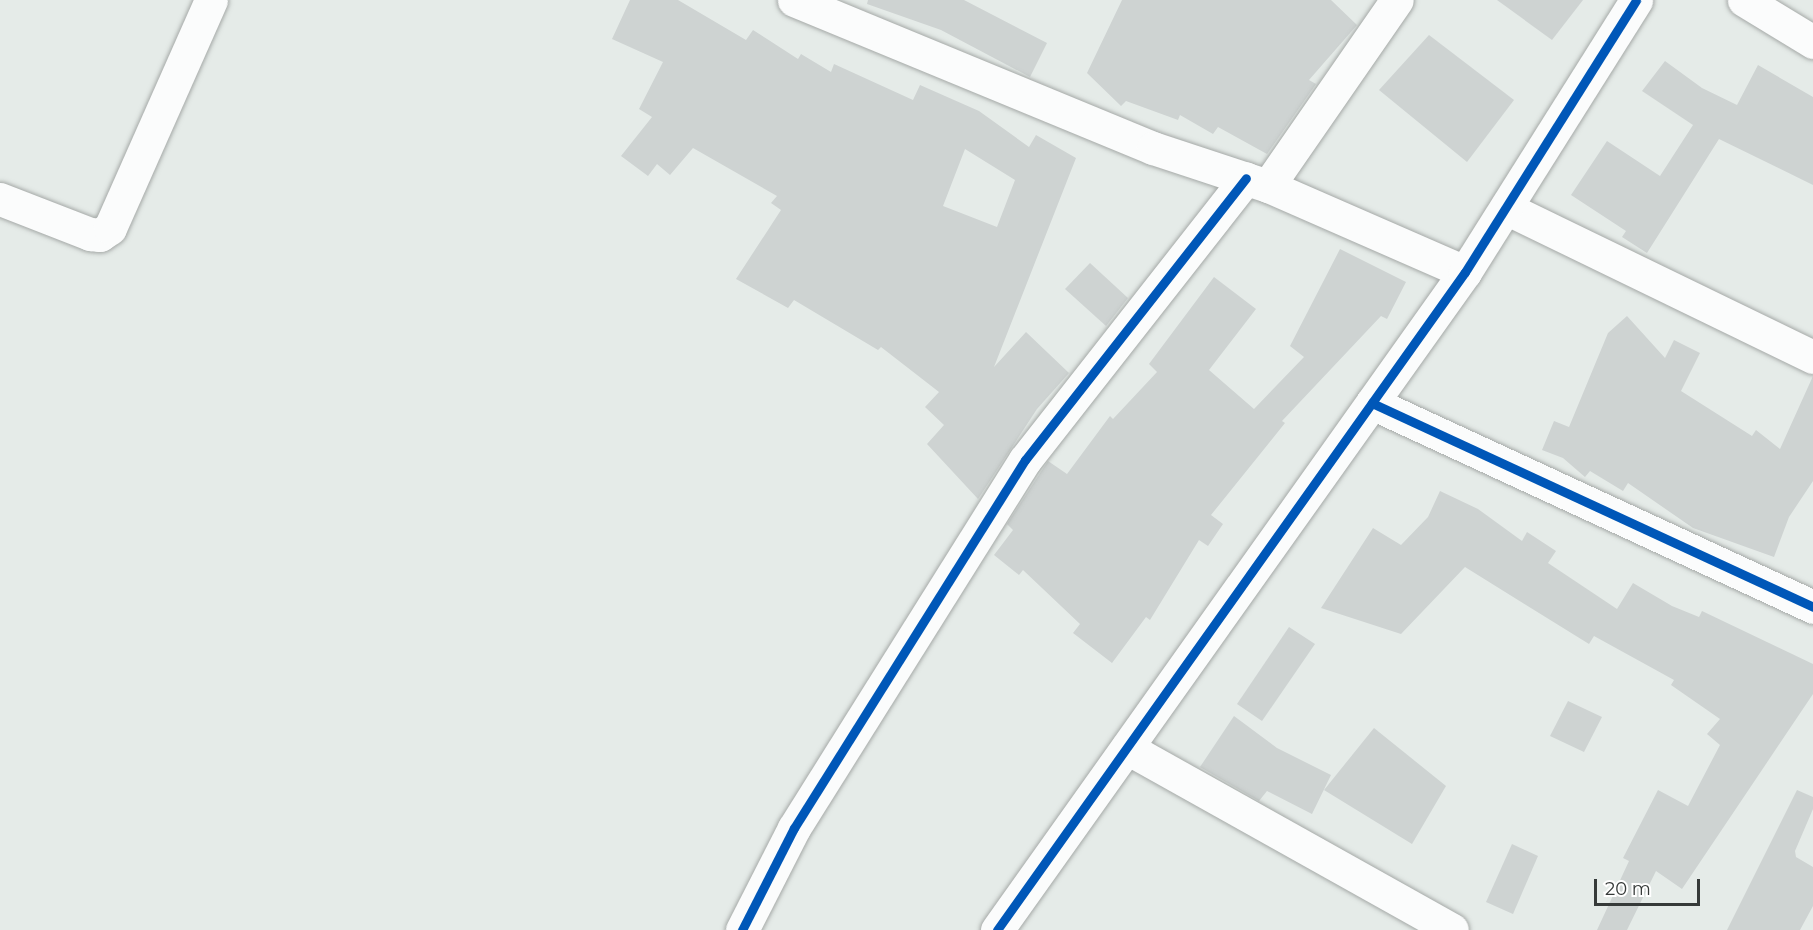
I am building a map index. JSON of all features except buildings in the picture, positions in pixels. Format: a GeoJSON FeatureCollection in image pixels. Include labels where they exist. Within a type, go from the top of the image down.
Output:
{"type":"FeatureCollection","features":[{"type":"Feature","properties":{"kind":"street"},"geometry":{"type":"LineString","coordinates":[[0,199],[90,234],[100,235],[110,228],[211,0]]}},
{"type":"Feature","properties":{"kind":"street"},"geometry":{"type":"LineString","coordinates":[[794,0],[1153,148],[1257,182],[1465,272]]}},
{"type":"Feature","properties":{"kind":"street"},"geometry":{"type":"LineString","coordinates":[[742,930],[794,828],[1025,460],[1257,182],[1397,0]]}},
{"type":"Feature","properties":{"kind":"street"},"geometry":{"type":"LineString","coordinates":[[998,930],[1465,272],[1636,0]]}},
{"type":"Feature","properties":{"kind":"street"},"geometry":{"type":"LineString","coordinates":[[1744,0],[1813,42]]}},
{"type":"Feature","properties":{"kind":"street"},"geometry":{"type":"LineString","coordinates":[[1506,208],[1813,357]]}},
{"type":"Feature","properties":{"kind":"street"},"geometry":{"type":"LineString","coordinates":[[1372,403],[1813,607]]}},
{"type":"Feature","properties":{"kind":"street"},"geometry":{"type":"LineString","coordinates":[[1127,748],[1452,930]]}},
{"type":"Feature","properties":{"kind":"cycle path"},"geometry":{"type":"LineString","coordinates":[[997,930],[1465,272],[1636,0]]}},
{"type":"Feature","properties":{"kind":"cycle path"},"geometry":{"type":"LineString","coordinates":[[742,930],[794,828],[1025,460],[1246,178]]}},
{"type":"Feature","properties":{"kind":"cycle path"},"geometry":{"type":"LineString","coordinates":[[1372,403],[1813,607]]}}]}
